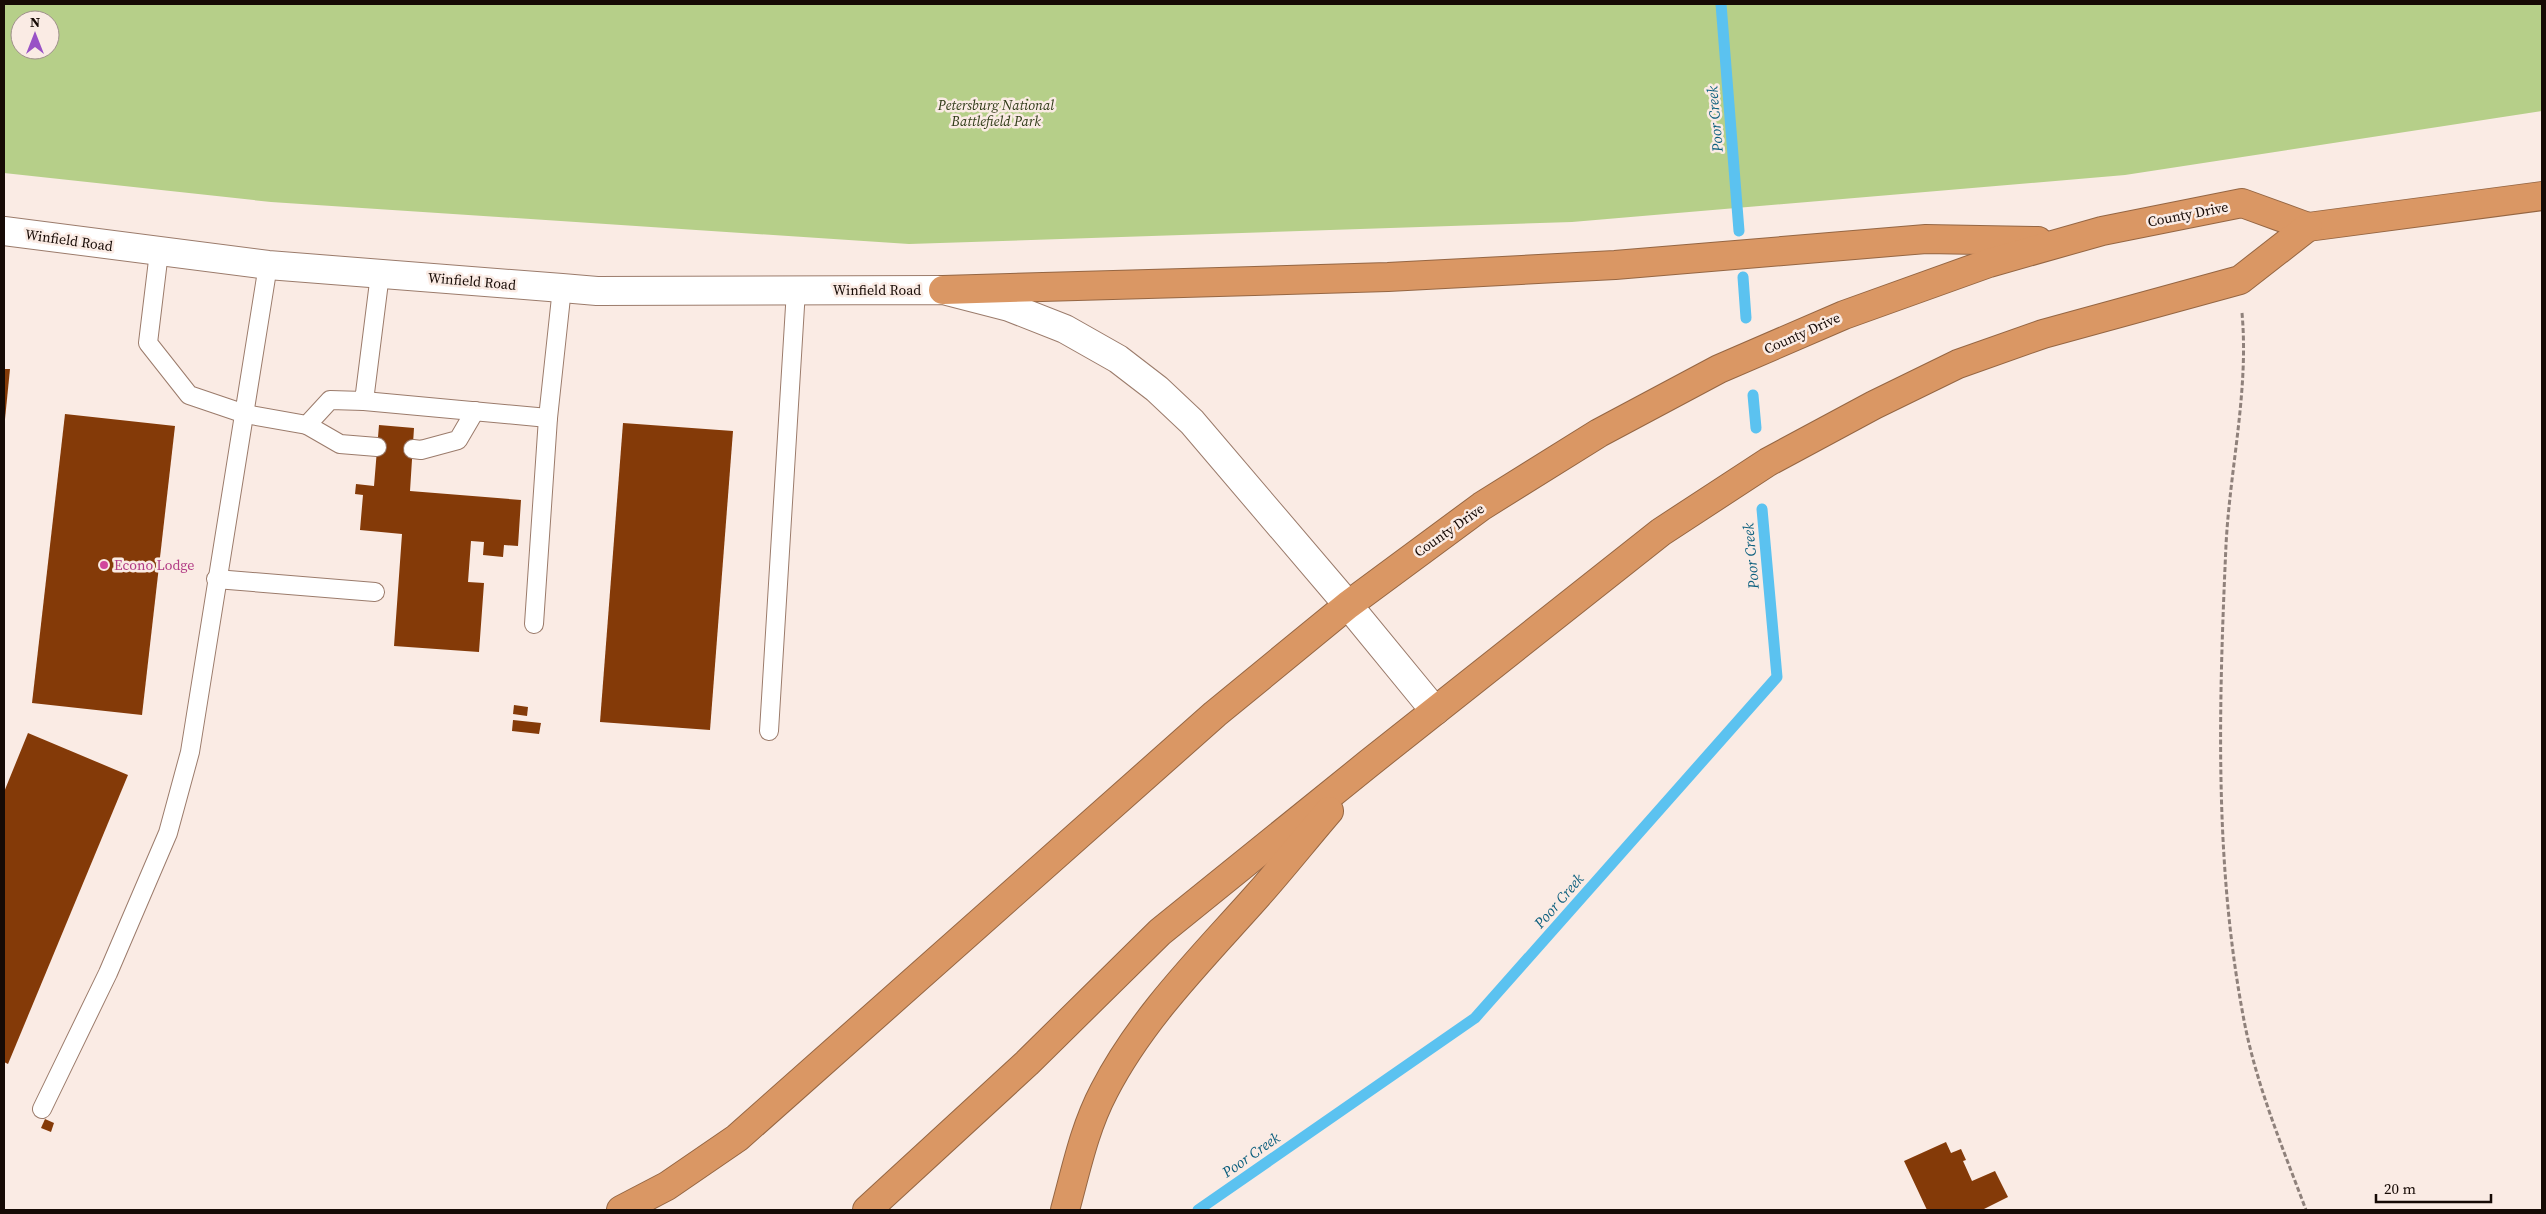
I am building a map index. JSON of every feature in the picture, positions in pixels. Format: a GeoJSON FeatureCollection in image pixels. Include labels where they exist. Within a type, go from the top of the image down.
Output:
{"type":"FeatureCollection","features":[{"type":"Feature","properties":{"kind":"highway","name":"County Drive"},"geometry":{"type":"LineString","coordinates":[[621,1210],[667,1186],[737,1138],[1215,714],[1348,605],[1482,506],[1599,433],[1719,370],[1844,315],[1989,263],[2102,232],[2242,203],[2308,227],[2542,196]]}},
{"type":"Feature","properties":{"kind":"highway"},"geometry":{"type":"LineString","coordinates":[[867,1210],[1027,1063],[1160,932],[1368,764],[1661,532],[1768,462],[1874,405],[1958,364],[2043,334],[2240,280],[2308,227]]}},
{"type":"Feature","properties":{"kind":"highway"},"geometry":{"type":"LineString","coordinates":[[943,290],[1388,278],[1615,265],[1926,238],[2067,241]]}},
{"type":"Feature","properties":{"kind":"highway"},"geometry":{"type":"LineString","coordinates":[[1065,1210],[1084,1138],[1103,1092],[1128,1049],[1188,972],[1259,894],[1368,764]]}},
{"type":"Feature","properties":{"kind":"main road","name":"Winfield Road"},"geometry":{"type":"LineString","coordinates":[[4,231],[268,265],[597,291],[943,290],[1009,307],[1065,329],[1118,359],[1157,389],[1192,422],[1348,605],[1435,711]]}},
{"type":"Feature","properties":{"kind":"lane"},"geometry":{"type":"LineString","coordinates":[[159,252],[148,343],[189,395],[245,414],[307,425],[340,444],[377,447]]}},
{"type":"Feature","properties":{"kind":"lane"},"geometry":{"type":"LineString","coordinates":[[42,1109],[108,972],[168,833],[190,752],[216,579],[245,414],[268,265]]}},
{"type":"Feature","properties":{"kind":"lane"},"geometry":{"type":"LineString","coordinates":[[364,401],[380,274]]}},
{"type":"Feature","properties":{"kind":"lane"},"geometry":{"type":"LineString","coordinates":[[534,624],[548,418],[562,288]]}},
{"type":"Feature","properties":{"kind":"lane"},"geometry":{"type":"LineString","coordinates":[[768,731],[796,290]]}},
{"type":"Feature","properties":{"kind":"lane"},"geometry":{"type":"LineString","coordinates":[[307,425],[330,400],[364,401],[548,418]]}},
{"type":"Feature","properties":{"kind":"lane"},"geometry":{"type":"LineString","coordinates":[[413,449],[421,450],[458,440],[475,411]]}},
{"type":"Feature","properties":{"kind":"lane"},"geometry":{"type":"LineString","coordinates":[[216,579],[375,592]]}},
{"type":"Feature","properties":{"kind":"path"},"geometry":{"type":"LineString","coordinates":[[2240,280],[2245,340],[2241,401],[2228,502],[2221,652],[2222,822],[2230,930],[2243,1017],[2267,1105],[2306,1210]]}},
{"type":"Feature","properties":{"kind":"green space","name":"Petersburg National Battlefield Park"},"geometry":{"type":"Polygon","coordinates":[[[4,4],[2542,4],[2542,111],[2125,175],[1572,222],[909,244],[271,202],[4,173],[4,4]]]}},
{"type":"Feature","properties":{"kind":"building"},"geometry":{"type":"Polygon","coordinates":[[[4,369],[10,369],[5,419],[4,419],[4,369]]]}},
{"type":"Feature","properties":{"kind":"building","name":"Econo Lodge"},"geometry":{"type":"Polygon","coordinates":[[[65,414],[175,426],[142,715],[32,703],[65,414]]]}},
{"type":"Feature","properties":{"kind":"building"},"geometry":{"type":"Polygon","coordinates":[[[623,423],[733,431],[710,730],[600,722],[623,423]]]}},
{"type":"Feature","properties":{"kind":"building"},"geometry":{"type":"Polygon","coordinates":[[[379,425],[414,428],[410,491],[521,500],[518,546],[504,545],[503,557],[483,555],[484,542],[471,541],[468,582],[484,583],[479,652],[394,646],[402,534],[360,530],[363,495],[355,494],[356,484],[374,486],[379,425]]]}},
{"type":"Feature","properties":{"kind":"building"},"geometry":{"type":"Polygon","coordinates":[[[514,705],[528,707],[527,716],[513,714],[514,705]]]}},
{"type":"Feature","properties":{"kind":"building"},"geometry":{"type":"Polygon","coordinates":[[[513,720],[541,723],[539,734],[512,731],[513,720]]]}},
{"type":"Feature","properties":{"kind":"building"},"geometry":{"type":"Polygon","coordinates":[[[28,733],[128,775],[8,1064],[4,1062],[4,792],[28,733]]]}},
{"type":"Feature","properties":{"kind":"building"},"geometry":{"type":"Polygon","coordinates":[[[45,1119],[54,1123],[51,1132],[41,1128],[45,1119]]]}},
{"type":"Feature","properties":{"kind":"building"},"geometry":{"type":"Polygon","coordinates":[[[1946,1142],[1951,1153],[1961,1149],[1966,1160],[1963,1161],[1972,1181],[1995,1171],[2008,1197],[1982,1210],[1927,1210],[1904,1161],[1946,1142]]]}},
{"type":"Feature","properties":{"kind":"waterway","name":"Poor Creek"},"geometry":{"type":"LineString","coordinates":[[1721,4],[1739,231]]}},
{"type":"Feature","properties":{"kind":"waterway","name":"Poor Creek"},"geometry":{"type":"LineString","coordinates":[[1743,277],[1746,318]]}},
{"type":"Feature","properties":{"kind":"waterway","name":"Poor Creek"},"geometry":{"type":"LineString","coordinates":[[1753,395],[1756,428]]}},
{"type":"Feature","properties":{"kind":"waterway","name":"Poor Creek"},"geometry":{"type":"LineString","coordinates":[[1198,1210],[1475,1018],[1777,677],[1762,509]]}},
{"type":"Feature","properties":{"kind":"place","name":"Econo Lodge"},"geometry":{"type":"Point","coordinates":[104,565]}}]}
